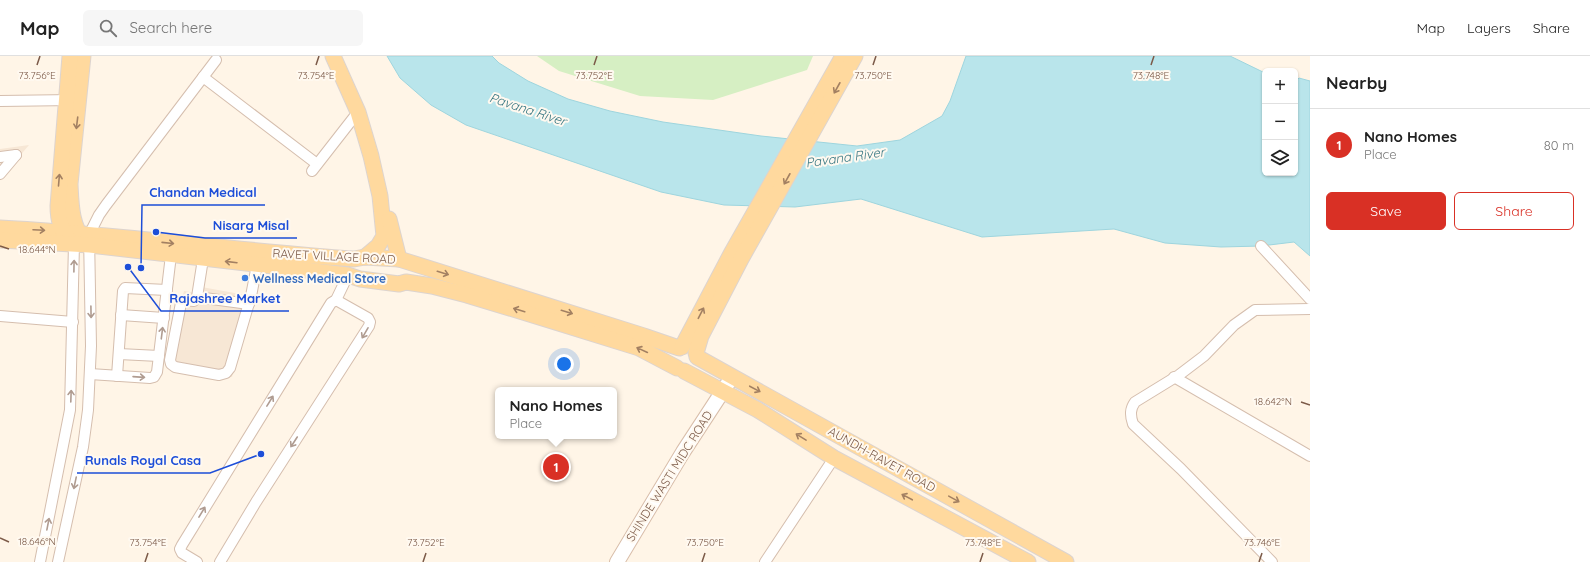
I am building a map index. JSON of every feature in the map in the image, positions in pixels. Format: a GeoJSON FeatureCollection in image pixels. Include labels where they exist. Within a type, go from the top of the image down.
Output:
{"type":"FeatureCollection","features":[{"type":"Feature","properties":{"kind":"main road"},"geometry":{"type":"LineString","coordinates":[[70,56],[73,100],[70,184],[71,204],[83,240]]}},
{"type":"Feature","properties":{"kind":"main road"},"geometry":{"type":"LineString","coordinates":[[63,233],[58,216],[58,206],[73,100],[83,56]]}},
{"type":"Feature","properties":{"kind":"main road"},"geometry":{"type":"LineString","coordinates":[[333,56],[358,112],[371,156],[380,196],[384,236],[378,246],[359,258],[350,267],[350,275]]}},
{"type":"Feature","properties":{"kind":"main road"},"geometry":{"type":"LineString","coordinates":[[688,351],[736,257],[843,56]]}},
{"type":"Feature","properties":{"kind":"main road"},"geometry":{"type":"LineString","coordinates":[[736,257],[856,56]]}},
{"type":"Feature","properties":{"kind":"main road"},"geometry":{"type":"LineString","coordinates":[[380,196],[387,210],[402,260],[411,267],[406,282]]}},
{"type":"Feature","properties":{"kind":"main road"},"geometry":{"type":"LineString","coordinates":[[0,228],[63,233],[83,240]]}},
{"type":"Feature","properties":{"kind":"main road","name":"RAVET VILLAGE ROAD"},"geometry":{"type":"LineString","coordinates":[[0,240],[83,240],[402,260],[688,351]]}},
{"type":"Feature","properties":{"kind":"main road","name":"RAVET VILLAGE ROAD"},"geometry":{"type":"LineString","coordinates":[[83,240],[171,255],[350,275],[360,279],[399,284],[406,282],[432,286],[467,295],[639,348],[680,370]]}},
{"type":"Feature","properties":{"kind":"main road"},"geometry":{"type":"LineString","coordinates":[[688,351],[697,360],[691,370],[680,370],[674,365],[674,354],[688,351]]}},
{"type":"Feature","properties":{"kind":"main road","name":"AUNDH-RAVET ROAD"},"geometry":{"type":"LineString","coordinates":[[688,351],[732,377],[1066,562]]}},
{"type":"Feature","properties":{"kind":"main road","name":"AUNDH-RAVET ROAD"},"geometry":{"type":"LineString","coordinates":[[680,370],[758,410],[834,458],[1028,562]]}},
{"type":"Feature","properties":{"kind":"street"},"geometry":{"type":"LineString","coordinates":[[40,562],[70,410],[73,322],[83,240],[106,205],[216,60]]}},
{"type":"Feature","properties":{"kind":"street"},"geometry":{"type":"LineString","coordinates":[[203,77],[315,168],[358,112]]}},
{"type":"Feature","properties":{"kind":"street"},"geometry":{"type":"LineString","coordinates":[[0,101],[73,100]]}},
{"type":"Feature","properties":{"kind":"street"},"geometry":{"type":"LineString","coordinates":[[0,157],[16,155],[0,174]]}},
{"type":"Feature","properties":{"kind":"street"},"geometry":{"type":"LineString","coordinates":[[58,562],[82,447],[88,410],[91,346],[83,240]]}},
{"type":"Feature","properties":{"kind":"street"},"geometry":{"type":"LineString","coordinates":[[1261,246],[1310,299]]}},
{"type":"Feature","properties":{"kind":"street"},"geometry":{"type":"LineString","coordinates":[[90,374],[154,377],[157,372],[171,255]]}},
{"type":"Feature","properties":{"kind":"street"},"geometry":{"type":"LineString","coordinates":[[203,259],[197,297],[194,301],[184,300],[182,303],[170,360],[171,364],[175,367],[219,375],[226,373],[230,368],[249,304],[257,265]]}},
{"type":"Feature","properties":{"kind":"street"},"geometry":{"type":"LineString","coordinates":[[197,562],[182,553],[180,549],[182,545],[331,303],[336,300],[350,275]]}},
{"type":"Feature","properties":{"kind":"street"},"geometry":{"type":"LineString","coordinates":[[118,376],[122,294],[125,288],[167,290]]}},
{"type":"Feature","properties":{"kind":"street"},"geometry":{"type":"LineString","coordinates":[[197,297],[249,304]]}},
{"type":"Feature","properties":{"kind":"street"},"geometry":{"type":"LineString","coordinates":[[220,562],[256,502],[369,326],[368,318],[336,300]]}},
{"type":"Feature","properties":{"kind":"street"},"geometry":{"type":"LineString","coordinates":[[1272,562],[1181,468],[1133,424],[1130,416],[1132,406],[1135,402],[1204,356],[1234,325],[1255,310],[1310,309]]}},
{"type":"Feature","properties":{"kind":"street"},"geometry":{"type":"LineString","coordinates":[[121,315],[164,318]]}},
{"type":"Feature","properties":{"kind":"street"},"geometry":{"type":"LineString","coordinates":[[0,316],[73,322]]}},
{"type":"Feature","properties":{"kind":"street"},"geometry":{"type":"LineString","coordinates":[[119,354],[159,356]]}},
{"type":"Feature","properties":{"kind":"street","name":"SHINDE WASTI MIDC ROAD"},"geometry":{"type":"LineString","coordinates":[[617,562],[683,452],[732,377]]}},
{"type":"Feature","properties":{"kind":"street"},"geometry":{"type":"LineString","coordinates":[[1174,377],[1310,456]]}},
{"type":"Feature","properties":{"kind":"street"},"geometry":{"type":"LineString","coordinates":[[64,444],[82,447]]}},
{"type":"Feature","properties":{"kind":"street"},"geometry":{"type":"LineString","coordinates":[[765,562],[834,458]]}},
{"type":"Feature","properties":{"kind":"shaded area"},"geometry":{"type":"Polygon","coordinates":[[[29,145],[0,179],[0,149],[29,145]]]}},
{"type":"Feature","properties":{"kind":"shaded area"},"geometry":{"type":"Polygon","coordinates":[[[196,286],[251,296],[232,377],[165,365],[184,291],[195,293],[196,286]]]}},
{"type":"Feature","properties":{"kind":"green space"},"geometry":{"type":"Polygon","coordinates":[[[537,56],[813,56],[807,70],[713,100],[640,96],[559,71],[537,56]]]}},
{"type":"Feature","properties":{"kind":"water","name":"Pavana River"},"geometry":{"type":"Polygon","coordinates":[[[387,56],[492,56],[499,63],[528,81],[568,99],[610,111],[663,122],[761,136],[857,146],[900,140],[942,116],[950,101],[966,56],[1230,56],[1262,72],[1262,176],[1298,176],[1298,79],[1310,81],[1310,256],[1294,242],[1261,246],[1221,247],[1165,243],[1114,229],[982,237],[861,199],[795,207],[724,205],[661,192],[466,125],[431,105],[400,78],[387,56]]]}},
{"type":"Feature","properties":{"kind":"place","name":"Nisarg Misal"},"geometry":{"type":"Point","coordinates":[156,232]}},
{"type":"Feature","properties":{"kind":"place","name":"Rajashree Market"},"geometry":{"type":"Point","coordinates":[128,267]}},
{"type":"Feature","properties":{"kind":"place","name":"Chandan Medical"},"geometry":{"type":"Point","coordinates":[141,268]}},
{"type":"Feature","properties":{"kind":"place","name":"Wellness Medical Store"},"geometry":{"type":"Point","coordinates":[245,278]}},
{"type":"Feature","properties":{"kind":"place","name":"Runals Royal Casa"},"geometry":{"type":"Point","coordinates":[261,454]}},
{"type":"Feature","properties":{"kind":"place","name":"Nano Homes"},"geometry":{"type":"Point","coordinates":[556,467]}}]}
